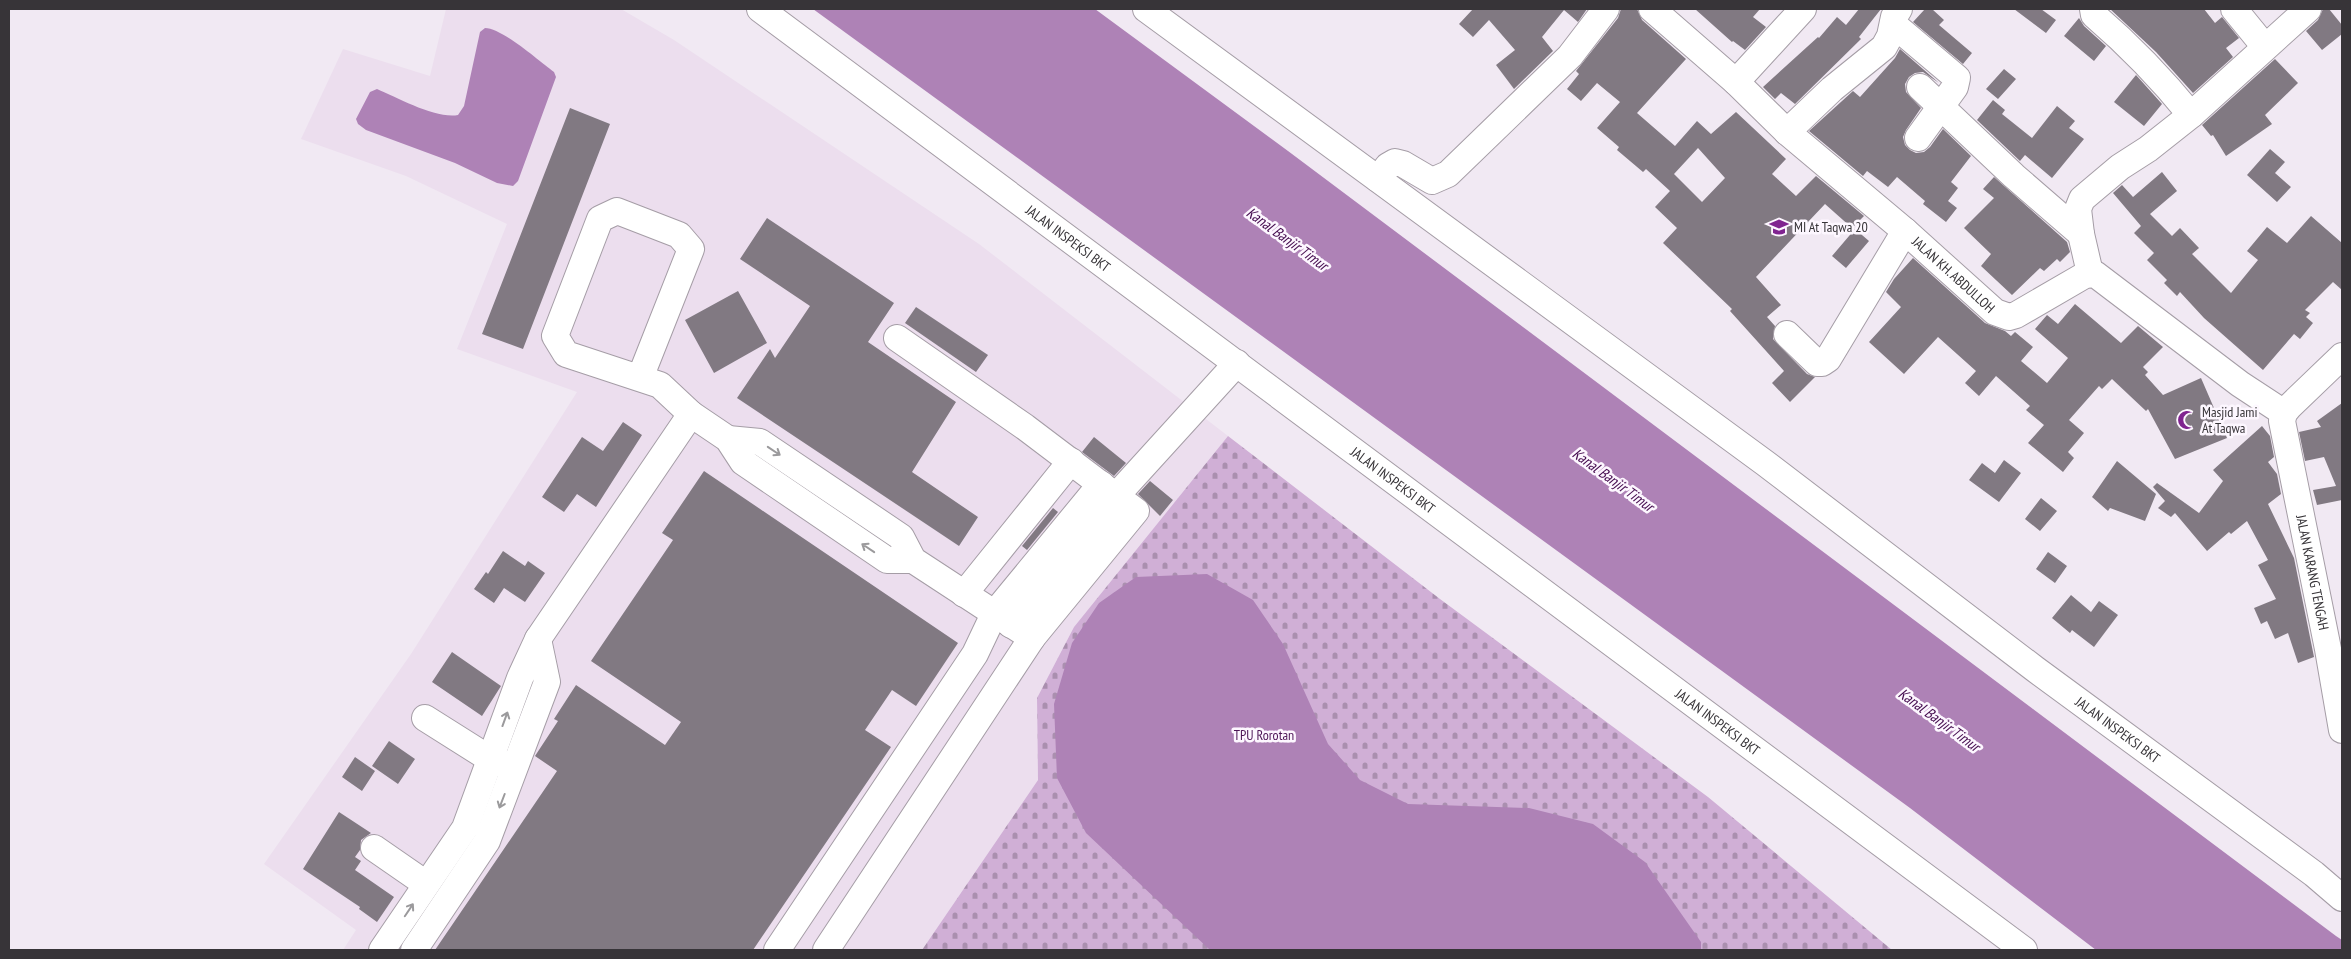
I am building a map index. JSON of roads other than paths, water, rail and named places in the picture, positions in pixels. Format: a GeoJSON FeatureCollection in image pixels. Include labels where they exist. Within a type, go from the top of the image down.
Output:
{"type":"FeatureCollection","features":[{"type":"Feature","properties":{"kind":"street","name":"JALAN INSPEKSI BKT"},"geometry":{"type":"LineString","coordinates":[[760,9],[2024,950]]}},
{"type":"Feature","properties":{"kind":"street","name":"JALAN INSPEKSI BKT"},"geometry":{"type":"LineString","coordinates":[[1146,9],[1765,462],[2027,663],[2314,874],[2342,898]]}},
{"type":"Feature","properties":{"kind":"street"},"geometry":{"type":"LineString","coordinates":[[1378,179],[1388,166],[1395,162],[1403,164],[1432,181],[1448,174],[1570,56],[1606,9]]}},
{"type":"Feature","properties":{"kind":"street","name":"JALAN KH. ABDULLOH"},"geometry":{"type":"LineString","coordinates":[[1652,9],[1736,82],[1787,132],[1905,231],[1995,312],[2003,316],[2016,315],[2090,273]]}},
{"type":"Feature","properties":{"kind":"street"},"geometry":{"type":"LineString","coordinates":[[1736,82],[1803,9]]}},
{"type":"Feature","properties":{"kind":"street"},"geometry":{"type":"LineString","coordinates":[[2093,9],[2094,16],[2141,57],[2191,115]]}},
{"type":"Feature","properties":{"kind":"street"},"geometry":{"type":"LineString","coordinates":[[2234,9],[2265,46]]}},
{"type":"Feature","properties":{"kind":"street"},"geometry":{"type":"LineString","coordinates":[[2308,9],[2191,115],[2086,194],[2078,209],[2081,234],[2090,273],[2108,282],[2200,354],[2284,414],[2342,356]]}},
{"type":"Feature","properties":{"kind":"street"},"geometry":{"type":"LineString","coordinates":[[1787,132],[1832,90],[1884,47],[1890,36],[1896,16],[1957,78],[1955,87],[1942,107],[1918,138]]}},
{"type":"Feature","properties":{"kind":"street"},"geometry":{"type":"LineString","coordinates":[[1920,87],[2014,176],[2081,234]]}},
{"type":"Feature","properties":{"kind":"street"},"geometry":{"type":"LineString","coordinates":[[640,378],[691,250],[678,235],[616,211],[600,219],[555,336],[566,354],[660,385],[691,414],[728,438],[743,462],[887,560],[913,560],[996,614]]}},
{"type":"Feature","properties":{"kind":"street"},"geometry":{"type":"LineString","coordinates":[[1787,334],[1817,363],[1822,363],[1828,359],[1905,231]]}},
{"type":"Feature","properties":{"kind":"street"},"geometry":{"type":"LineString","coordinates":[[897,338],[1025,427],[1136,511],[996,614]]}},
{"type":"Feature","properties":{"kind":"street"},"geometry":{"type":"LineString","coordinates":[[777,950],[975,654],[996,614],[1093,478],[1237,364]]}},
{"type":"Feature","properties":{"kind":"street"},"geometry":{"type":"LineString","coordinates":[[382,950],[465,828],[520,678],[538,639],[691,414]]}},
{"type":"Feature","properties":{"kind":"street","name":"JALAN KARANG TENGAH"},"geometry":{"type":"LineString","coordinates":[[2284,414],[2282,421],[2285,442],[2328,649],[2342,730]]}},
{"type":"Feature","properties":{"kind":"street"},"geometry":{"type":"LineString","coordinates":[[826,950],[904,834],[996,614],[1093,478]]}},
{"type":"Feature","properties":{"kind":"street"},"geometry":{"type":"LineString","coordinates":[[414,950],[487,841],[547,682],[538,639]]}},
{"type":"Feature","properties":{"kind":"street"},"geometry":{"type":"LineString","coordinates":[[425,718],[490,759],[514,768]]}},
{"type":"Feature","properties":{"kind":"street"},"geometry":{"type":"LineString","coordinates":[[870,811],[904,834]]}},
{"type":"Feature","properties":{"kind":"street"},"geometry":{"type":"LineString","coordinates":[[374,848],[426,884]]}},
{"type":"Feature","properties":{"kind":"street"},"geometry":{"type":"LineString","coordinates":[[828,874],[862,897]]}},
{"type":"Feature","properties":{"kind":"water","name":"Kanal Banjir Timur"},"geometry":{"type":"Polygon","coordinates":[[[813,9],[1095,9],[1288,151],[2342,940],[2342,950],[2096,950],[1910,808],[813,9]]]}},
{"type":"Feature","properties":{"kind":"water"},"geometry":{"type":"Polygon","coordinates":[[[485,28],[492,29],[510,39],[554,72],[556,77],[518,181],[513,186],[497,183],[455,163],[366,130],[358,124],[356,119],[370,92],[377,89],[428,111],[439,114],[458,115],[464,106],[480,32],[485,28]]]}},
{"type":"Feature","properties":{"kind":"water"},"geometry":{"type":"Polygon","coordinates":[[[1207,574],[1253,600],[1283,644],[1328,744],[1360,780],[1408,804],[1529,808],[1593,824],[1645,862],[1701,942],[1701,950],[1210,950],[1086,833],[1057,778],[1054,704],[1072,643],[1099,603],[1136,577],[1207,574]]]}},
{"type":"Feature","properties":{"kind":"place","name":"MI At Taqwa 20"},"geometry":{"type":"Point","coordinates":[1779,227]}},
{"type":"Feature","properties":{"kind":"place","name":"Masjid Jami At Taqwa"},"geometry":{"type":"Point","coordinates":[2187,420]}},
{"type":"Feature","properties":{"kind":"park label","name":"TPU Rorotan"},"geometry":{"type":"Point","coordinates":[1264,735]}}]}
